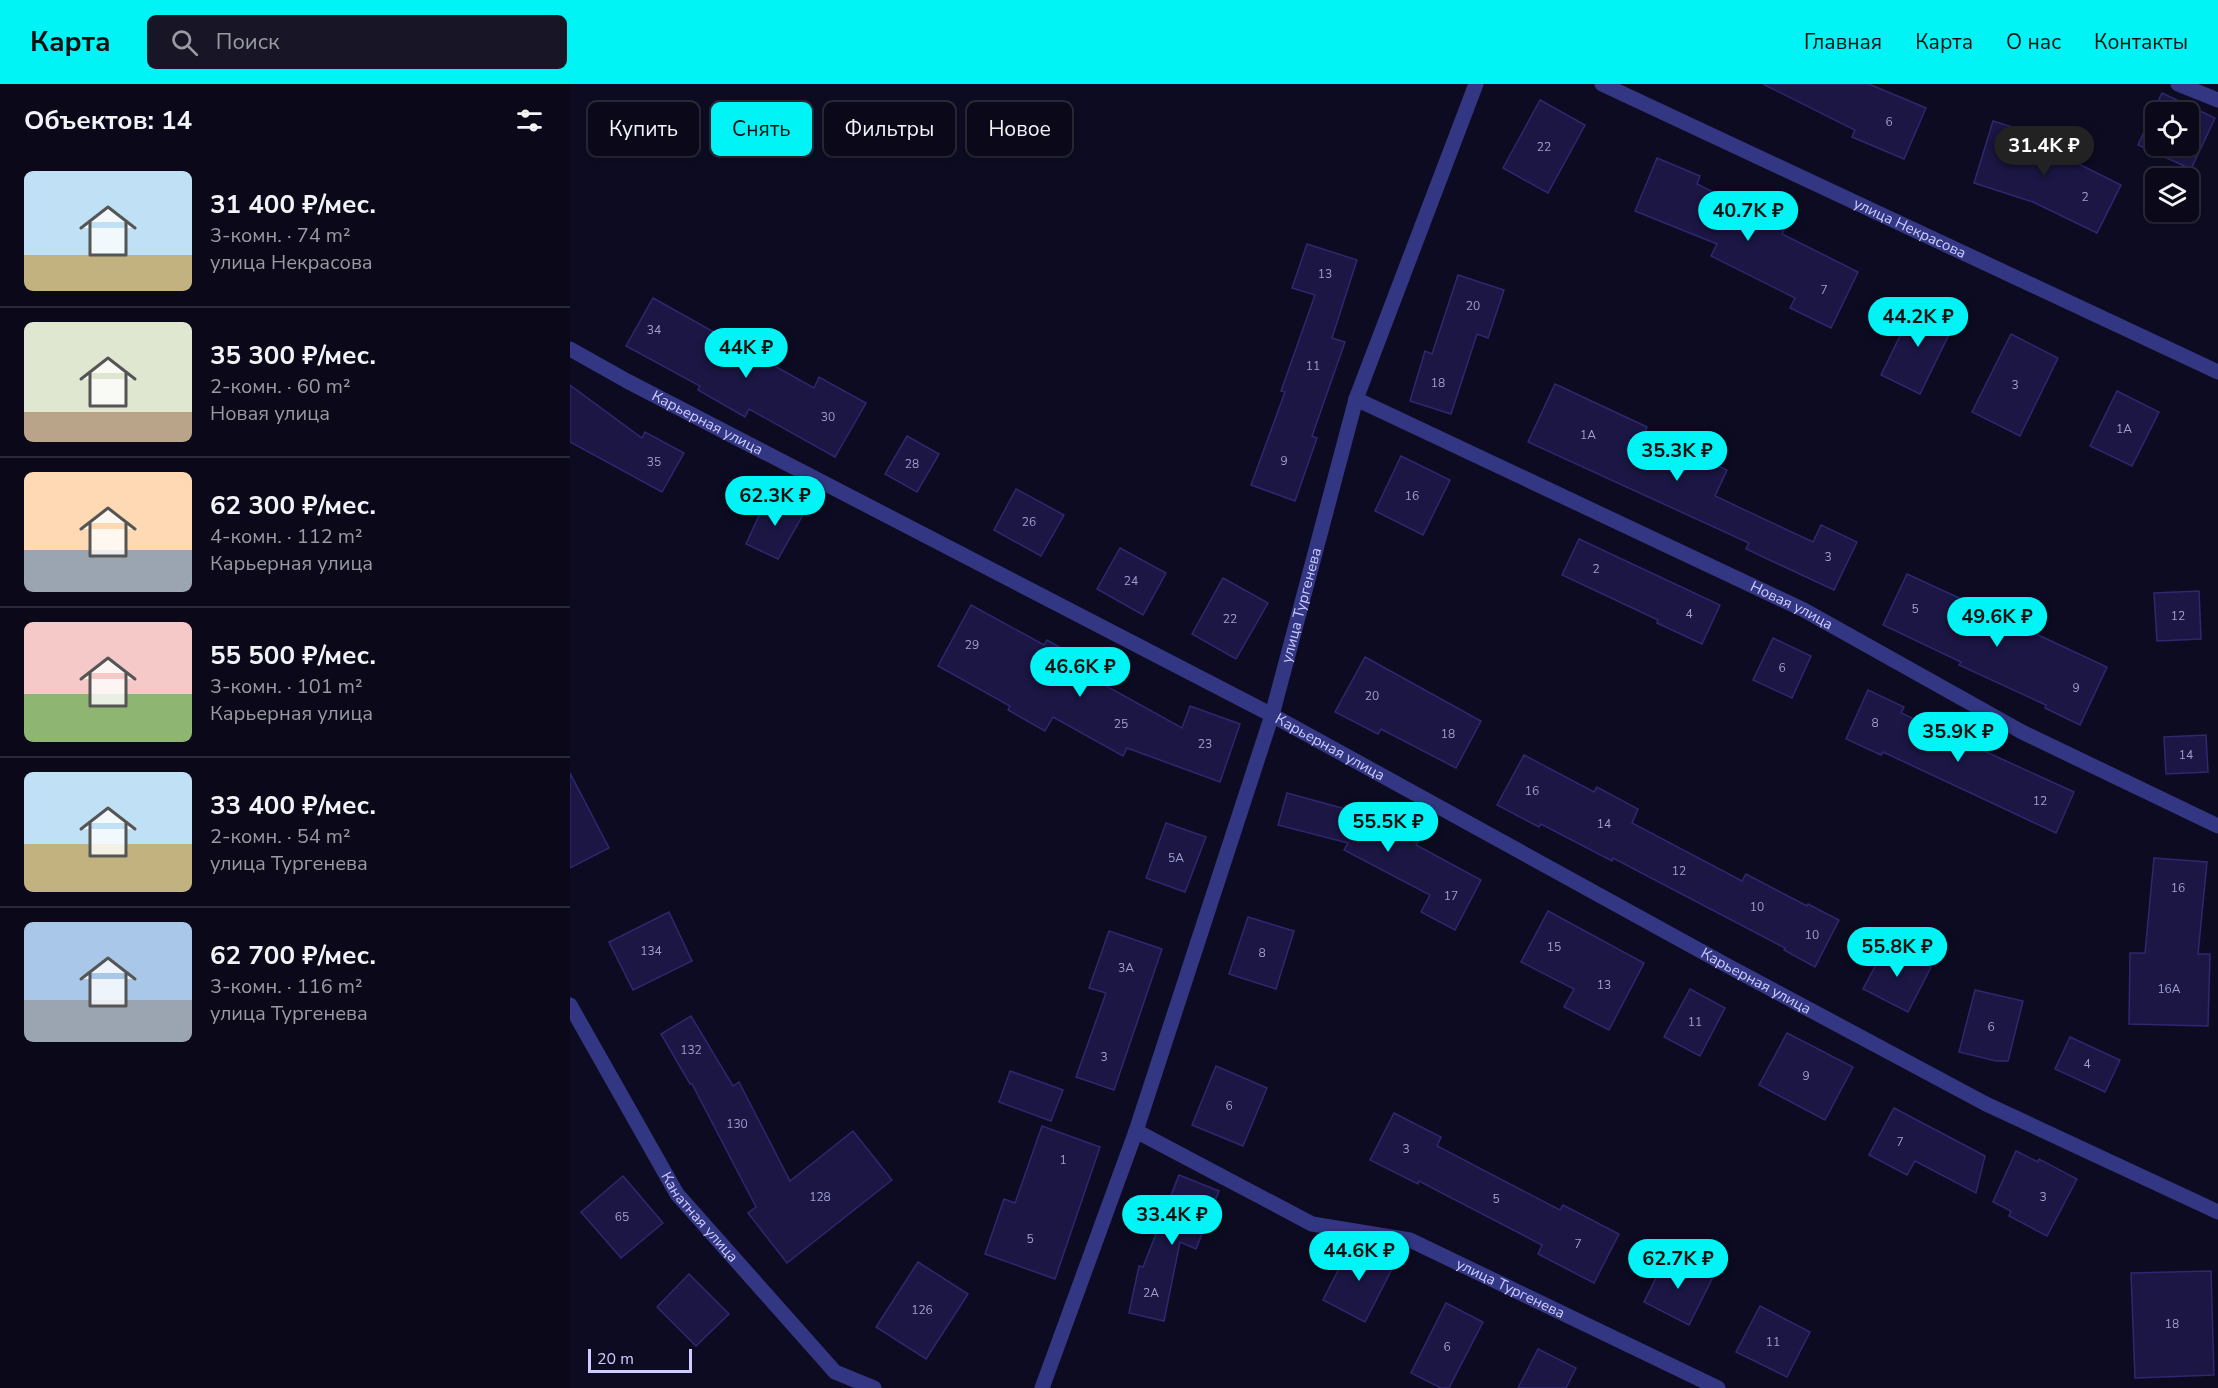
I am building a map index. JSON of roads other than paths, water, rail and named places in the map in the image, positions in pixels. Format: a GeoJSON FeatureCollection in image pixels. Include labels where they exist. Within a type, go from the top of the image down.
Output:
{"type":"FeatureCollection","features":[{"type":"Feature","properties":{"kind":"street","name":"улица Тургенева"},"geometry":{"type":"LineString","coordinates":[[1042,1388],[1136,1131],[1272,715],[1356,399],[1476,84]]}},
{"type":"Feature","properties":{"kind":"street","name":"улица Некрасова"},"geometry":{"type":"LineString","coordinates":[[1602,84],[2218,372]]}},
{"type":"Feature","properties":{"kind":"street"},"geometry":{"type":"LineString","coordinates":[[2178,84],[2218,100]]}},
{"type":"Feature","properties":{"kind":"street","name":"Карьерная улица"},"geometry":{"type":"LineString","coordinates":[[570,349],[627,381],[1272,715],[1728,966],[1976,1098],[2218,1212]]}},
{"type":"Feature","properties":{"kind":"street","name":"Новая улица"},"geometry":{"type":"LineString","coordinates":[[1356,399],[1804,610],[2022,732],[2218,826]]}},
{"type":"Feature","properties":{"kind":"street","name":"Канатная улица"},"geometry":{"type":"LineString","coordinates":[[570,1005],[677,1194],[835,1372],[873,1388]]}},
{"type":"Feature","properties":{"kind":"street","name":"улица Тургенева"},"geometry":{"type":"LineString","coordinates":[[1136,1131],[1312,1224],[1410,1240],[1718,1388]]}}]}
